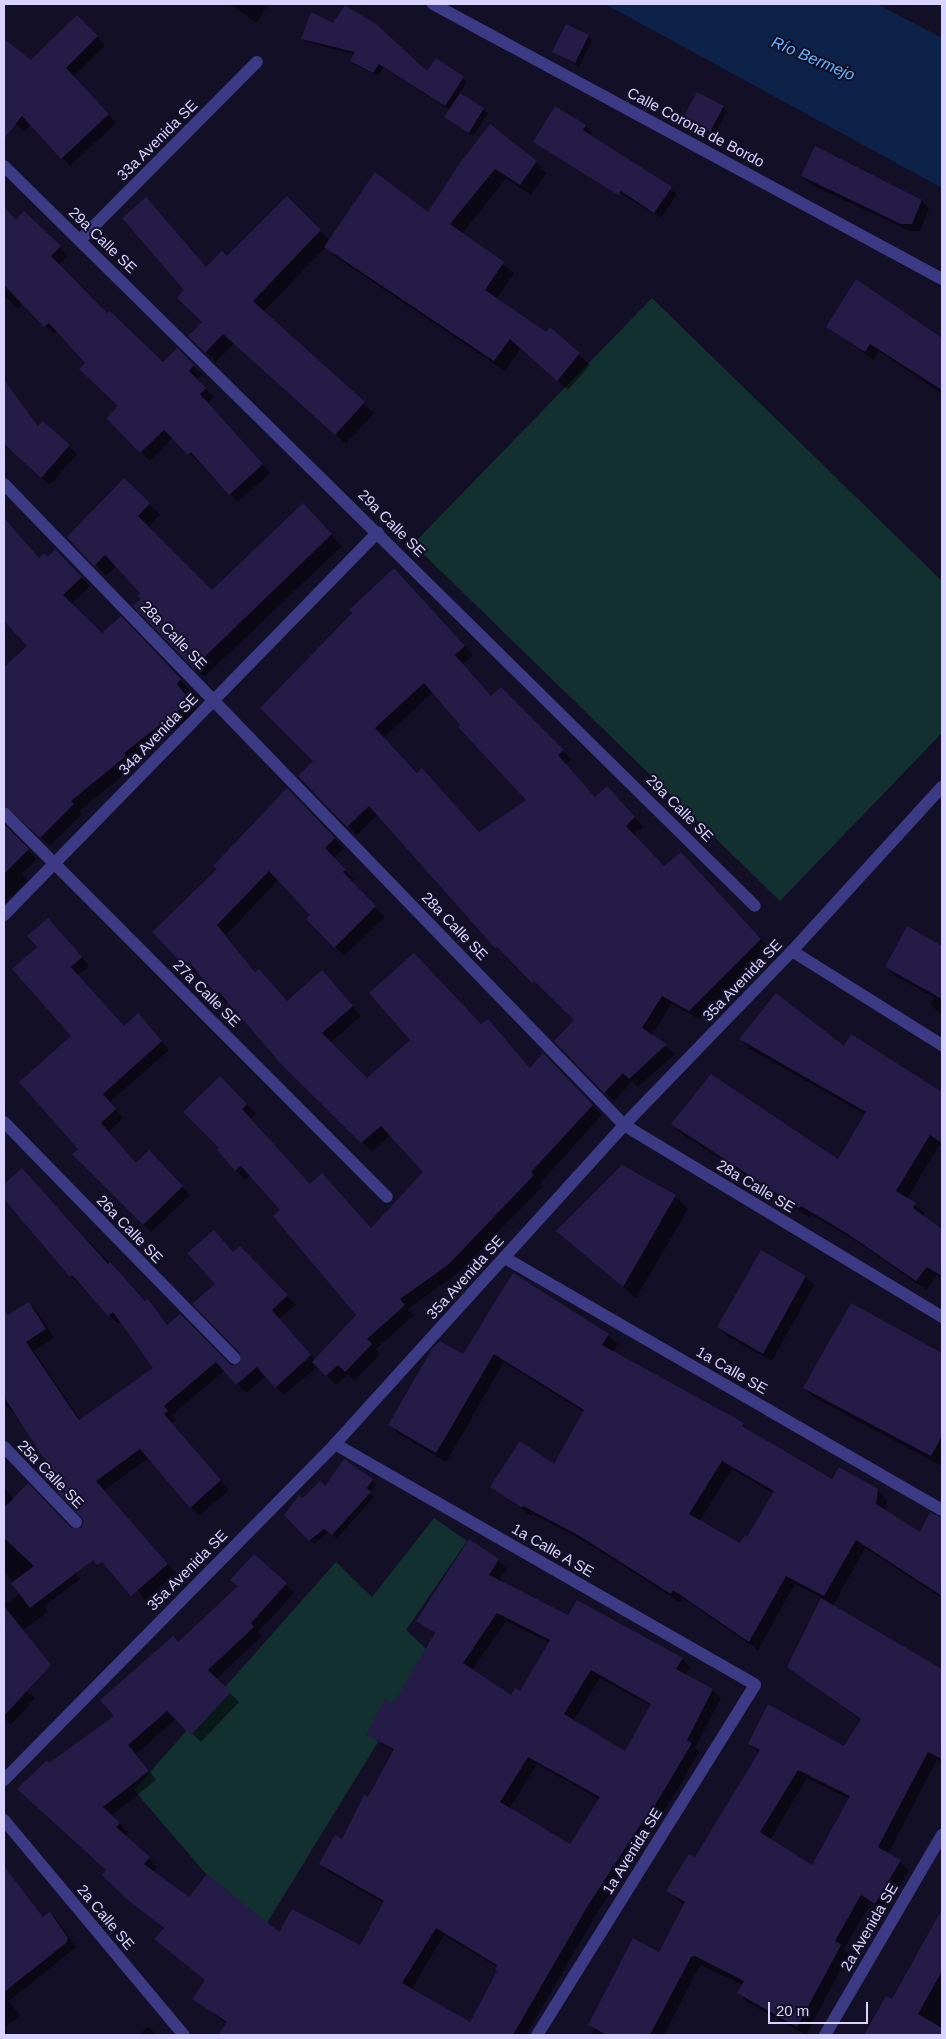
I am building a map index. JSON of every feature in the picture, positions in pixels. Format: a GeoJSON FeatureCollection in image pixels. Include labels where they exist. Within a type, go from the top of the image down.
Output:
{"type":"FeatureCollection","features":[{"type":"Feature","properties":{"kind":"street","name":"Calle Corona de Bordo"},"geometry":{"type":"LineString","coordinates":[[434,4],[942,279]]}},
{"type":"Feature","properties":{"kind":"street","name":"33a Avenida SE"},"geometry":{"type":"LineString","coordinates":[[80,240],[257,62]]}},
{"type":"Feature","properties":{"kind":"street","name":"29a Calle SE"},"geometry":{"type":"LineString","coordinates":[[4,166],[756,906]]}},
{"type":"Feature","properties":{"kind":"street","name":"28a Calle SE"},"geometry":{"type":"LineString","coordinates":[[4,484],[215,699],[624,1125],[942,1317]]}},
{"type":"Feature","properties":{"kind":"street","name":"34a Avenida SE"},"geometry":{"type":"LineString","coordinates":[[4,915],[378,532]]}},
{"type":"Feature","properties":{"kind":"street","name":"35a Avenida SE"},"geometry":{"type":"LineString","coordinates":[[4,1780],[335,1444],[624,1125],[792,951],[942,787]]}},
{"type":"Feature","properties":{"kind":"street","name":"27a Calle SE"},"geometry":{"type":"LineString","coordinates":[[4,813],[387,1197]]}},
{"type":"Feature","properties":{"kind":"street"},"geometry":{"type":"LineString","coordinates":[[792,951],[942,1045]]}},
{"type":"Feature","properties":{"kind":"street","name":"26a Calle SE"},"geometry":{"type":"LineString","coordinates":[[4,1122],[234,1358]]}},
{"type":"Feature","properties":{"kind":"street","name":"1a Calle SE"},"geometry":{"type":"LineString","coordinates":[[505,1258],[942,1510]]}},
{"type":"Feature","properties":{"kind":"street","name":"1a Calle A SE"},"geometry":{"type":"LineString","coordinates":[[335,1444],[755,1685]]}},
{"type":"Feature","properties":{"kind":"street","name":"25a Calle SE"},"geometry":{"type":"LineString","coordinates":[[4,1448],[76,1522]]}},
{"type":"Feature","properties":{"kind":"street","name":"1a Avenida SE"},"geometry":{"type":"LineString","coordinates":[[537,2035],[755,1685]]}},
{"type":"Feature","properties":{"kind":"street","name":"2a Calle SE"},"geometry":{"type":"LineString","coordinates":[[4,1820],[184,2035]]}},
{"type":"Feature","properties":{"kind":"street","name":"2a Avenida SE"},"geometry":{"type":"LineString","coordinates":[[825,2035],[942,1835]]}},
{"type":"Feature","properties":{"kind":"green space"},"geometry":{"type":"Polygon","coordinates":[[[652,298],[942,581],[942,733],[780,901],[413,544],[652,298]]]}},
{"type":"Feature","properties":{"kind":"green space"},"geometry":{"type":"Polygon","coordinates":[[[434,1518],[467,1541],[406,1630],[432,1654],[259,1936],[134,1790],[336,1562],[372,1597],[434,1518]]]}},
{"type":"Feature","properties":{"kind":"water","name":"Río Bermejo"},"geometry":{"type":"Polygon","coordinates":[[[605,4],[877,4],[942,38],[942,188],[605,4]]]}},
{"type":"Feature","properties":{"kind":"building"},"geometry":{"type":"Polygon","coordinates":[[[345,5],[376,24],[427,71],[436,58],[464,77],[445,106],[379,64],[373,73],[350,61],[355,52],[301,39],[311,12],[333,23],[345,5]]]}},
{"type":"Feature","properties":{"kind":"building"},"geometry":{"type":"Polygon","coordinates":[[[77,15],[98,36],[66,68],[109,114],[61,159],[22,116],[4,139],[4,39],[31,60],[77,15]]]}},
{"type":"Feature","properties":{"kind":"building"},"geometry":{"type":"Polygon","coordinates":[[[566,24],[589,35],[575,63],[552,52],[566,24]]]}},
{"type":"Feature","properties":{"kind":"building"},"geometry":{"type":"Polygon","coordinates":[[[697,92],[724,106],[710,132],[683,118],[697,92]]]}},
{"type":"Feature","properties":{"kind":"building"},"geometry":{"type":"Polygon","coordinates":[[[460,93],[484,108],[469,133],[444,117],[460,93]]]}},
{"type":"Feature","properties":{"kind":"building"},"geometry":{"type":"Polygon","coordinates":[[[555,106],[586,125],[583,130],[672,187],[654,213],[621,191],[618,195],[533,142],[555,106]]]}},
{"type":"Feature","properties":{"kind":"building"},"geometry":{"type":"Polygon","coordinates":[[[490,124],[537,161],[520,185],[495,169],[450,224],[504,262],[485,290],[546,332],[550,327],[580,353],[557,381],[510,339],[494,361],[324,247],[375,172],[428,212],[460,163],[490,124]]]}},
{"type":"Feature","properties":{"kind":"building"},"geometry":{"type":"Polygon","coordinates":[[[815,146],[922,200],[912,224],[901,224],[801,176],[815,146]]]}},
{"type":"Feature","properties":{"kind":"building"},"geometry":{"type":"Polygon","coordinates":[[[287,196],[321,230],[253,301],[365,402],[335,435],[223,334],[205,353],[188,336],[202,322],[177,298],[184,290],[122,218],[146,197],[206,267],[222,251],[227,256],[287,196]]]}},
{"type":"Feature","properties":{"kind":"building"},"geometry":{"type":"Polygon","coordinates":[[[4,207],[16,220],[24,211],[61,246],[51,256],[107,313],[110,311],[163,362],[177,348],[194,365],[189,371],[206,388],[200,394],[263,464],[229,495],[191,452],[188,455],[164,430],[140,453],[106,418],[118,406],[79,369],[85,363],[49,323],[44,327],[4,285],[4,207]]]}},
{"type":"Feature","properties":{"kind":"building"},"geometry":{"type":"Polygon","coordinates":[[[856,279],[942,338],[942,390],[870,344],[865,352],[826,327],[856,279]]]}},
{"type":"Feature","properties":{"kind":"building"},"geometry":{"type":"Polygon","coordinates":[[[4,380],[38,426],[43,421],[70,445],[41,478],[4,444],[4,380]]]}},
{"type":"Feature","properties":{"kind":"building"},"geometry":{"type":"Polygon","coordinates":[[[124,478],[150,503],[138,516],[212,590],[303,503],[332,534],[193,668],[133,606],[141,599],[137,596],[140,593],[105,555],[94,566],[67,537],[124,478]]]}},
{"type":"Feature","properties":{"kind":"building"},"geometry":{"type":"Polygon","coordinates":[[[4,518],[39,558],[44,553],[48,557],[55,549],[82,577],[63,595],[102,633],[121,616],[181,679],[177,684],[190,701],[124,753],[126,756],[71,801],[74,804],[40,838],[4,805],[4,667],[27,646],[4,621],[4,518]]]}},
{"type":"Feature","properties":{"kind":"building"},"geometry":{"type":"Polygon","coordinates":[[[394,568],[465,646],[455,655],[491,696],[501,687],[564,750],[558,755],[595,797],[607,786],[635,817],[626,826],[664,866],[681,852],[761,939],[689,1011],[662,996],[642,1028],[667,1044],[629,1079],[623,1073],[604,1093],[554,1041],[574,1020],[534,981],[532,983],[497,947],[495,948],[369,806],[347,827],[298,776],[313,761],[260,708],[352,613],[349,610],[394,568]],[[424,683],[375,728],[417,773],[422,768],[479,832],[526,800],[458,727],[460,725],[424,683]]]}},
{"type":"Feature","properties":{"kind":"building"},"geometry":{"type":"Polygon","coordinates":[[[287,788],[335,838],[325,848],[346,870],[343,872],[376,906],[334,948],[306,919],[310,915],[269,871],[217,925],[255,972],[259,969],[287,1001],[322,970],[353,1006],[322,1033],[367,1078],[410,1040],[369,993],[414,953],[481,1024],[488,1019],[530,1068],[543,1053],[593,1105],[531,1172],[534,1175],[448,1265],[400,1299],[405,1305],[367,1339],[372,1344],[345,1372],[338,1365],[326,1376],[312,1362],[356,1315],[273,1216],[280,1210],[241,1166],[235,1171],[217,1150],[219,1148],[183,1112],[220,1076],[247,1104],[242,1109],[310,1184],[322,1173],[371,1228],[423,1172],[381,1126],[361,1143],[283,1066],[219,992],[216,994],[189,962],[185,966],[152,932],[217,869],[213,866],[287,788]]]}},
{"type":"Feature","properties":{"kind":"building"},"geometry":{"type":"Polygon","coordinates":[[[4,824],[29,849],[4,874],[4,824]]]}},
{"type":"Feature","properties":{"kind":"building"},"geometry":{"type":"Polygon","coordinates":[[[48,918],[82,957],[71,967],[124,1026],[138,1013],[162,1041],[103,1094],[116,1109],[101,1123],[136,1163],[149,1150],[183,1186],[143,1225],[72,1154],[78,1149],[19,1082],[71,1036],[12,969],[37,947],[27,936],[48,918]]]}},
{"type":"Feature","properties":{"kind":"building"},"geometry":{"type":"Polygon","coordinates":[[[907,926],[942,946],[942,999],[885,967],[907,926]]]}},
{"type":"Feature","properties":{"kind":"building"},"geometry":{"type":"Polygon","coordinates":[[[776,993],[844,1046],[851,1034],[942,1092],[942,1143],[930,1135],[896,1191],[916,1203],[913,1208],[942,1229],[942,1276],[927,1267],[916,1281],[848,1234],[801,1206],[799,1208],[671,1124],[711,1074],[838,1159],[866,1112],[739,1039],[776,993]]]}},
{"type":"Feature","properties":{"kind":"building"},"geometry":{"type":"Polygon","coordinates":[[[622,1165],[676,1195],[623,1287],[556,1231],[622,1165]]]}},
{"type":"Feature","properties":{"kind":"building"},"geometry":{"type":"Polygon","coordinates":[[[22,1168],[108,1264],[110,1262],[145,1301],[148,1299],[167,1325],[180,1314],[232,1366],[240,1363],[240,1353],[192,1304],[215,1284],[187,1253],[214,1230],[233,1252],[240,1246],[288,1295],[272,1310],[311,1355],[275,1388],[257,1367],[236,1385],[216,1362],[164,1406],[168,1411],[164,1414],[221,1480],[190,1508],[140,1449],[96,1481],[168,1564],[131,1596],[102,1562],[97,1565],[93,1560],[30,1608],[11,1583],[34,1566],[4,1538],[4,1508],[28,1483],[71,1528],[81,1528],[84,1521],[39,1472],[47,1463],[4,1397],[4,1309],[8,1315],[29,1302],[46,1329],[26,1342],[79,1420],[153,1368],[113,1312],[108,1316],[72,1275],[70,1277],[4,1199],[4,1184],[22,1168]]]}},
{"type":"Feature","properties":{"kind":"building"},"geometry":{"type":"Polygon","coordinates":[[[761,1250],[806,1276],[763,1354],[717,1327],[761,1250]]]}},
{"type":"Feature","properties":{"kind":"building"},"geometry":{"type":"Polygon","coordinates":[[[513,1273],[609,1334],[602,1345],[744,1423],[742,1426],[832,1479],[839,1467],[878,1489],[876,1504],[920,1532],[930,1512],[942,1518],[942,1596],[856,1540],[824,1596],[786,1576],[749,1642],[673,1590],[671,1594],[578,1535],[523,1506],[522,1508],[490,1487],[520,1441],[554,1464],[584,1410],[494,1354],[436,1453],[388,1425],[432,1349],[440,1341],[463,1354],[513,1273]],[[722,1461],[689,1514],[740,1543],[745,1535],[747,1537],[774,1491],[722,1461]]]}},
{"type":"Feature","properties":{"kind":"building"},"geometry":{"type":"Polygon","coordinates":[[[851,1303],[942,1353],[942,1436],[931,1456],[803,1388],[851,1303]]]}},
{"type":"Feature","properties":{"kind":"building"},"geometry":{"type":"Polygon","coordinates":[[[344,1459],[373,1479],[367,1488],[371,1492],[332,1535],[324,1529],[309,1541],[284,1515],[299,1495],[303,1498],[320,1481],[325,1486],[344,1459]]]}},
{"type":"Feature","properties":{"kind":"building"},"geometry":{"type":"Polygon","coordinates":[[[469,1539],[499,1559],[489,1575],[568,1615],[577,1600],[683,1658],[676,1669],[713,1689],[687,1740],[692,1743],[645,1822],[643,1821],[587,1907],[513,2035],[218,2035],[227,2022],[192,1999],[205,1980],[154,1939],[164,1928],[129,1901],[102,1875],[106,1870],[17,1789],[47,1760],[49,1763],[114,1716],[100,1700],[173,1636],[178,1642],[238,1586],[230,1580],[254,1554],[287,1583],[251,1623],[254,1627],[208,1670],[231,1692],[191,1735],[167,1711],[128,1745],[149,1771],[103,1807],[120,1823],[116,1827],[150,1857],[144,1864],[189,1897],[207,1874],[279,1932],[292,1909],[360,1945],[384,1901],[319,1864],[335,1835],[342,1839],[364,1795],[368,1797],[394,1749],[366,1735],[385,1699],[393,1704],[435,1633],[416,1621],[469,1539]],[[497,1613],[463,1663],[511,1695],[515,1688],[520,1691],[550,1640],[497,1613]],[[591,1670],[564,1714],[625,1751],[651,1704],[591,1670]],[[528,1757],[500,1802],[570,1844],[600,1797],[528,1757]],[[436,1928],[402,1983],[470,2022],[497,1971],[495,1970],[497,1965],[436,1928]]]}},
{"type":"Feature","properties":{"kind":"building"},"geometry":{"type":"Polygon","coordinates":[[[821,1598],[942,1669],[942,1759],[928,1752],[878,1847],[901,1860],[875,1904],[861,1895],[835,1941],[841,1945],[797,2027],[737,1993],[744,1981],[695,1956],[691,1957],[650,2035],[607,2035],[588,2025],[633,1938],[659,1952],[685,1902],[666,1891],[689,1854],[695,1857],[760,1750],[748,1744],[768,1704],[844,1746],[861,1719],[787,1667],[821,1598]],[[798,1770],[760,1832],[812,1865],[850,1796],[798,1770]]]}},
{"type":"Feature","properties":{"kind":"building"},"geometry":{"type":"Polygon","coordinates":[[[4,1606],[51,1665],[4,1716],[4,1606]]]}},
{"type":"Feature","properties":{"kind":"building"},"geometry":{"type":"Polygon","coordinates":[[[4,1866],[43,1917],[50,1912],[68,1938],[66,1943],[4,1992],[4,1866]]]}},
{"type":"Feature","properties":{"kind":"building"},"geometry":{"type":"Polygon","coordinates":[[[942,1909],[942,1971],[918,2014],[942,2028],[942,2035],[864,2035],[886,1996],[892,1999],[942,1909]]]}}]}
